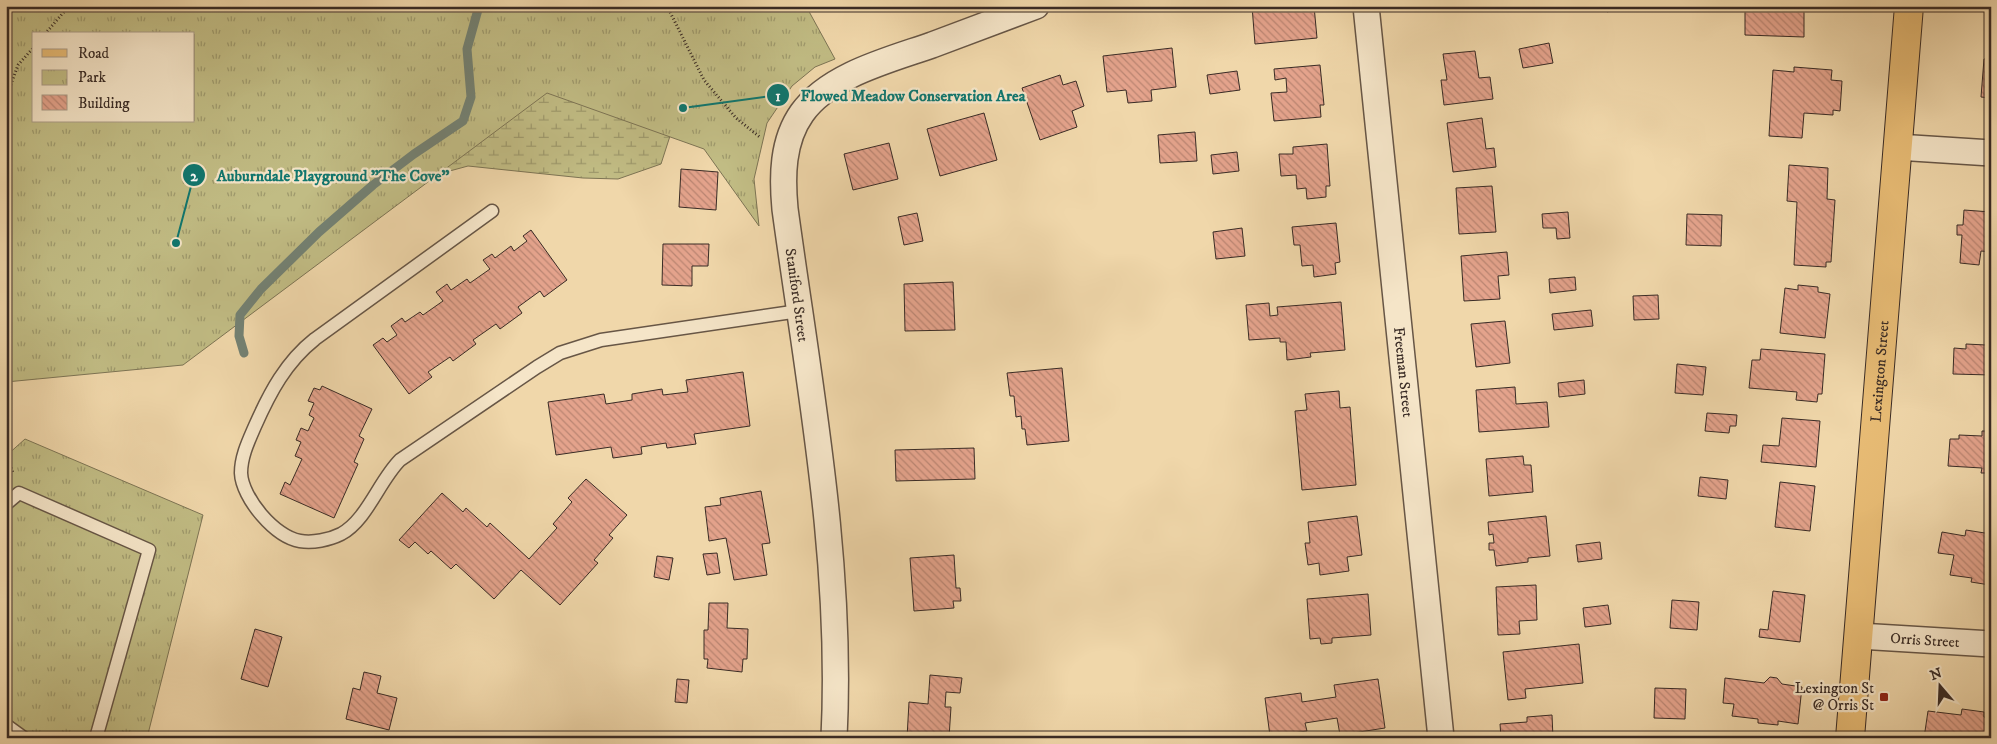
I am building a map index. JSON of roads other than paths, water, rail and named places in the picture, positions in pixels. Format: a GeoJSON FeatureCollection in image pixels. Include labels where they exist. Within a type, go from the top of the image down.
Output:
{"type":"FeatureCollection","features":[{"type":"Feature","properties":{"kind":"main road","name":"Lexington Street"},"geometry":{"type":"LineString","coordinates":[[1850,738],[1908,6]]}},
{"type":"Feature","properties":{"kind":"street","name":"Staniford Street"},"geometry":{"type":"LineString","coordinates":[[834,738],[836,659],[832,566],[785,210],[783,181],[785,156],[793,128],[801,114],[824,90],[875,66],[1036,6]]}},
{"type":"Feature","properties":{"kind":"street","name":"Freeman Street"},"geometry":{"type":"LineString","coordinates":[[1366,6],[1441,738]]}},
{"type":"Feature","properties":{"kind":"street"},"geometry":{"type":"LineString","coordinates":[[1897,147],[1991,153]]}},
{"type":"Feature","properties":{"kind":"street","name":"Orris Street"},"geometry":{"type":"LineString","coordinates":[[1859,636],[1991,644]]}},
{"type":"Feature","properties":{"kind":"lane"},"geometry":{"type":"LineString","coordinates":[[492,211],[315,339],[297,355],[276,383],[249,440],[241,473],[242,482],[250,500],[281,533],[301,541],[320,541],[342,533],[358,520],[389,472],[400,460],[537,366],[560,353],[601,340],[799,312]]}},
{"type":"Feature","properties":{"kind":"lane"},"geometry":{"type":"LineString","coordinates":[[6,504],[19,493],[149,550],[96,738]]}},
{"type":"Feature","properties":{"kind":"lane"},"geometry":{"type":"LineString","coordinates":[[6,725],[24,738]]}},
{"type":"Feature","properties":{"kind":"waterway"},"geometry":{"type":"LineString","coordinates":[[244,353],[239,336],[240,315],[261,289],[319,232],[373,185],[414,154],[463,121],[471,97],[467,49],[479,6]]}},
{"type":"Feature","properties":{"kind":"place","name":"Flowed Meadow Conservation Area"},"geometry":{"type":"Point","coordinates":[683,108]}},
{"type":"Feature","properties":{"kind":"place","name":"Auburndale Playground \"The Cove\""},"geometry":{"type":"Point","coordinates":[176,243]}},
{"type":"Feature","properties":{"kind":"place","name":"Lexington St @ Orris St"},"geometry":{"type":"Point","coordinates":[1884,697]}}]}
